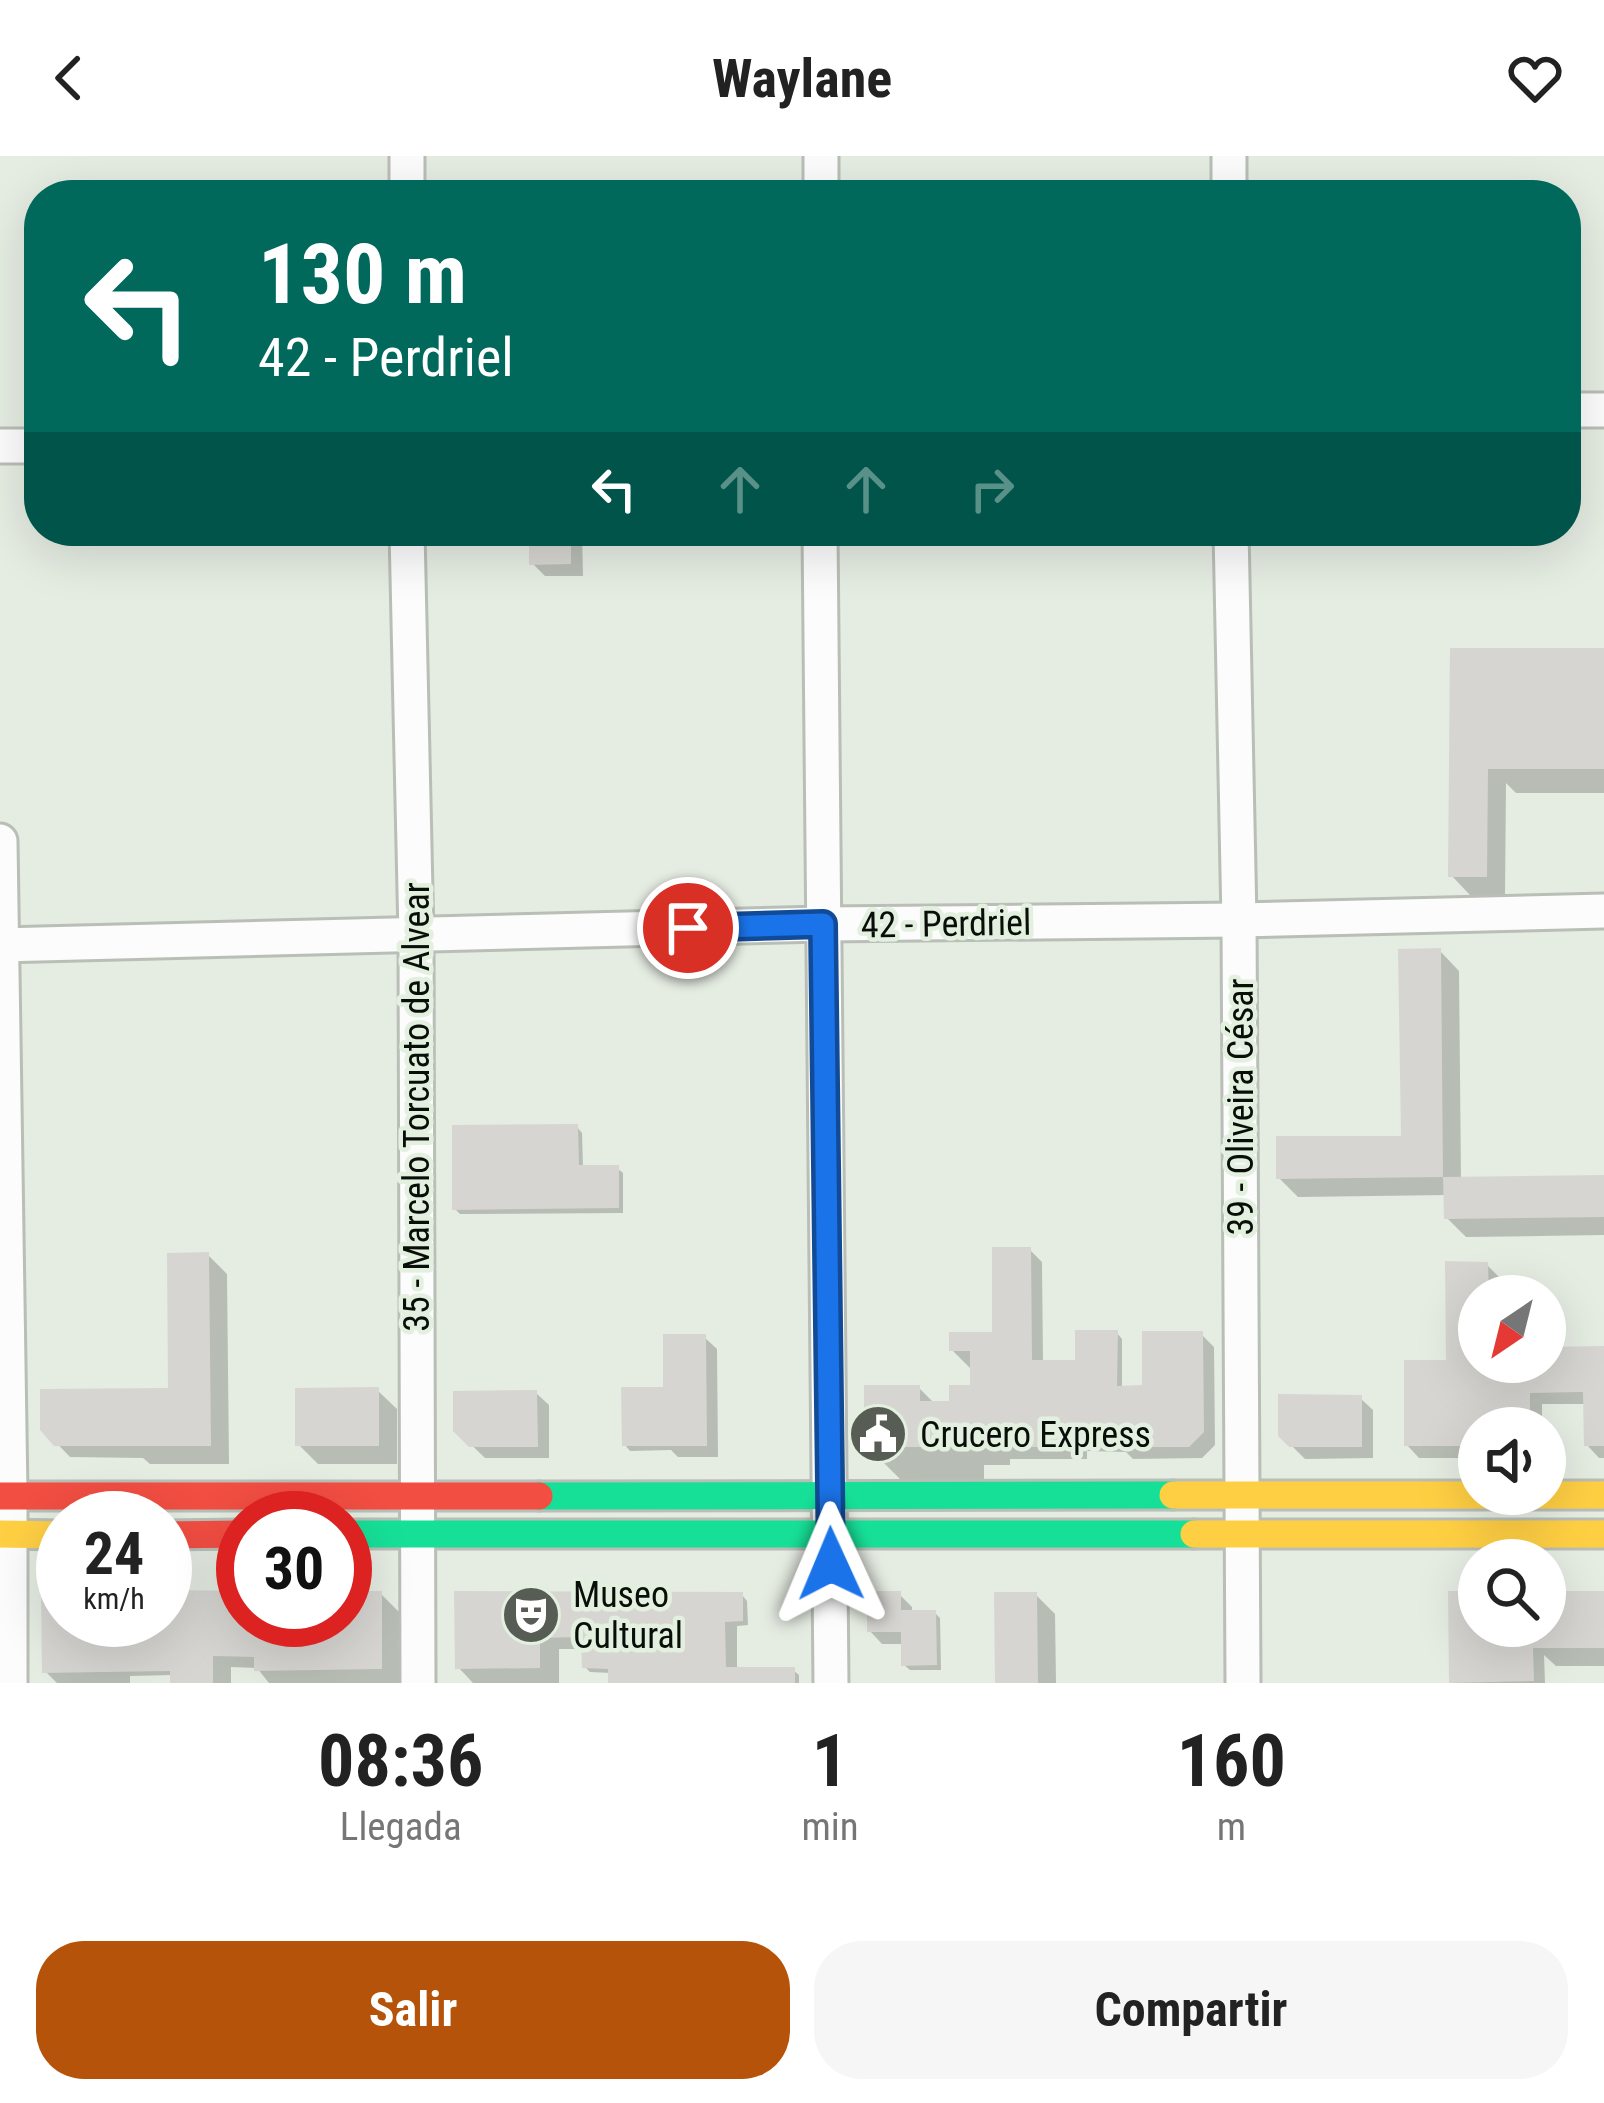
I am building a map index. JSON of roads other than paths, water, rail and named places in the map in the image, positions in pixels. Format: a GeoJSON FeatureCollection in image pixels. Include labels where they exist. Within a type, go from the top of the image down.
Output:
{"type":"FeatureCollection","features":[{"type":"Feature","properties":{"kind":"main road"},"geometry":{"type":"LineString","coordinates":[[5,1496],[1604,1496]]}},
{"type":"Feature","properties":{"kind":"main road"},"geometry":{"type":"LineString","coordinates":[[5,1534],[36,1535]]}},
{"type":"Feature","properties":{"kind":"main road"},"geometry":{"type":"LineString","coordinates":[[372,1534],[1604,1534]]}},
{"type":"Feature","properties":{"kind":"street","name":"35 - Marcelo Torcuato de Alvear"},"geometry":{"type":"LineString","coordinates":[[407,546],[416,936],[418,1683]]}},
{"type":"Feature","properties":{"kind":"street"},"geometry":{"type":"LineString","coordinates":[[820,546],[831,1683]]}},
{"type":"Feature","properties":{"kind":"street","name":"39 - Oliveira César"},"geometry":{"type":"LineString","coordinates":[[1231,546],[1239,920],[1243,1683]]}},
{"type":"Feature","properties":{"kind":"street"},"geometry":{"type":"LineString","coordinates":[[0,841],[10,1683]]}},
{"type":"Feature","properties":{"kind":"street","name":"42 - Perdriel"},"geometry":{"type":"LineString","coordinates":[[1,945],[1604,911]]}},
{"type":"Feature","properties":{"kind":"place","name":"Crucero Express"},"geometry":{"type":"Point","coordinates":[878,1434]}},
{"type":"Feature","properties":{"kind":"place","name":"Museo Cultural"},"geometry":{"type":"Point","coordinates":[531,1615]}}]}
